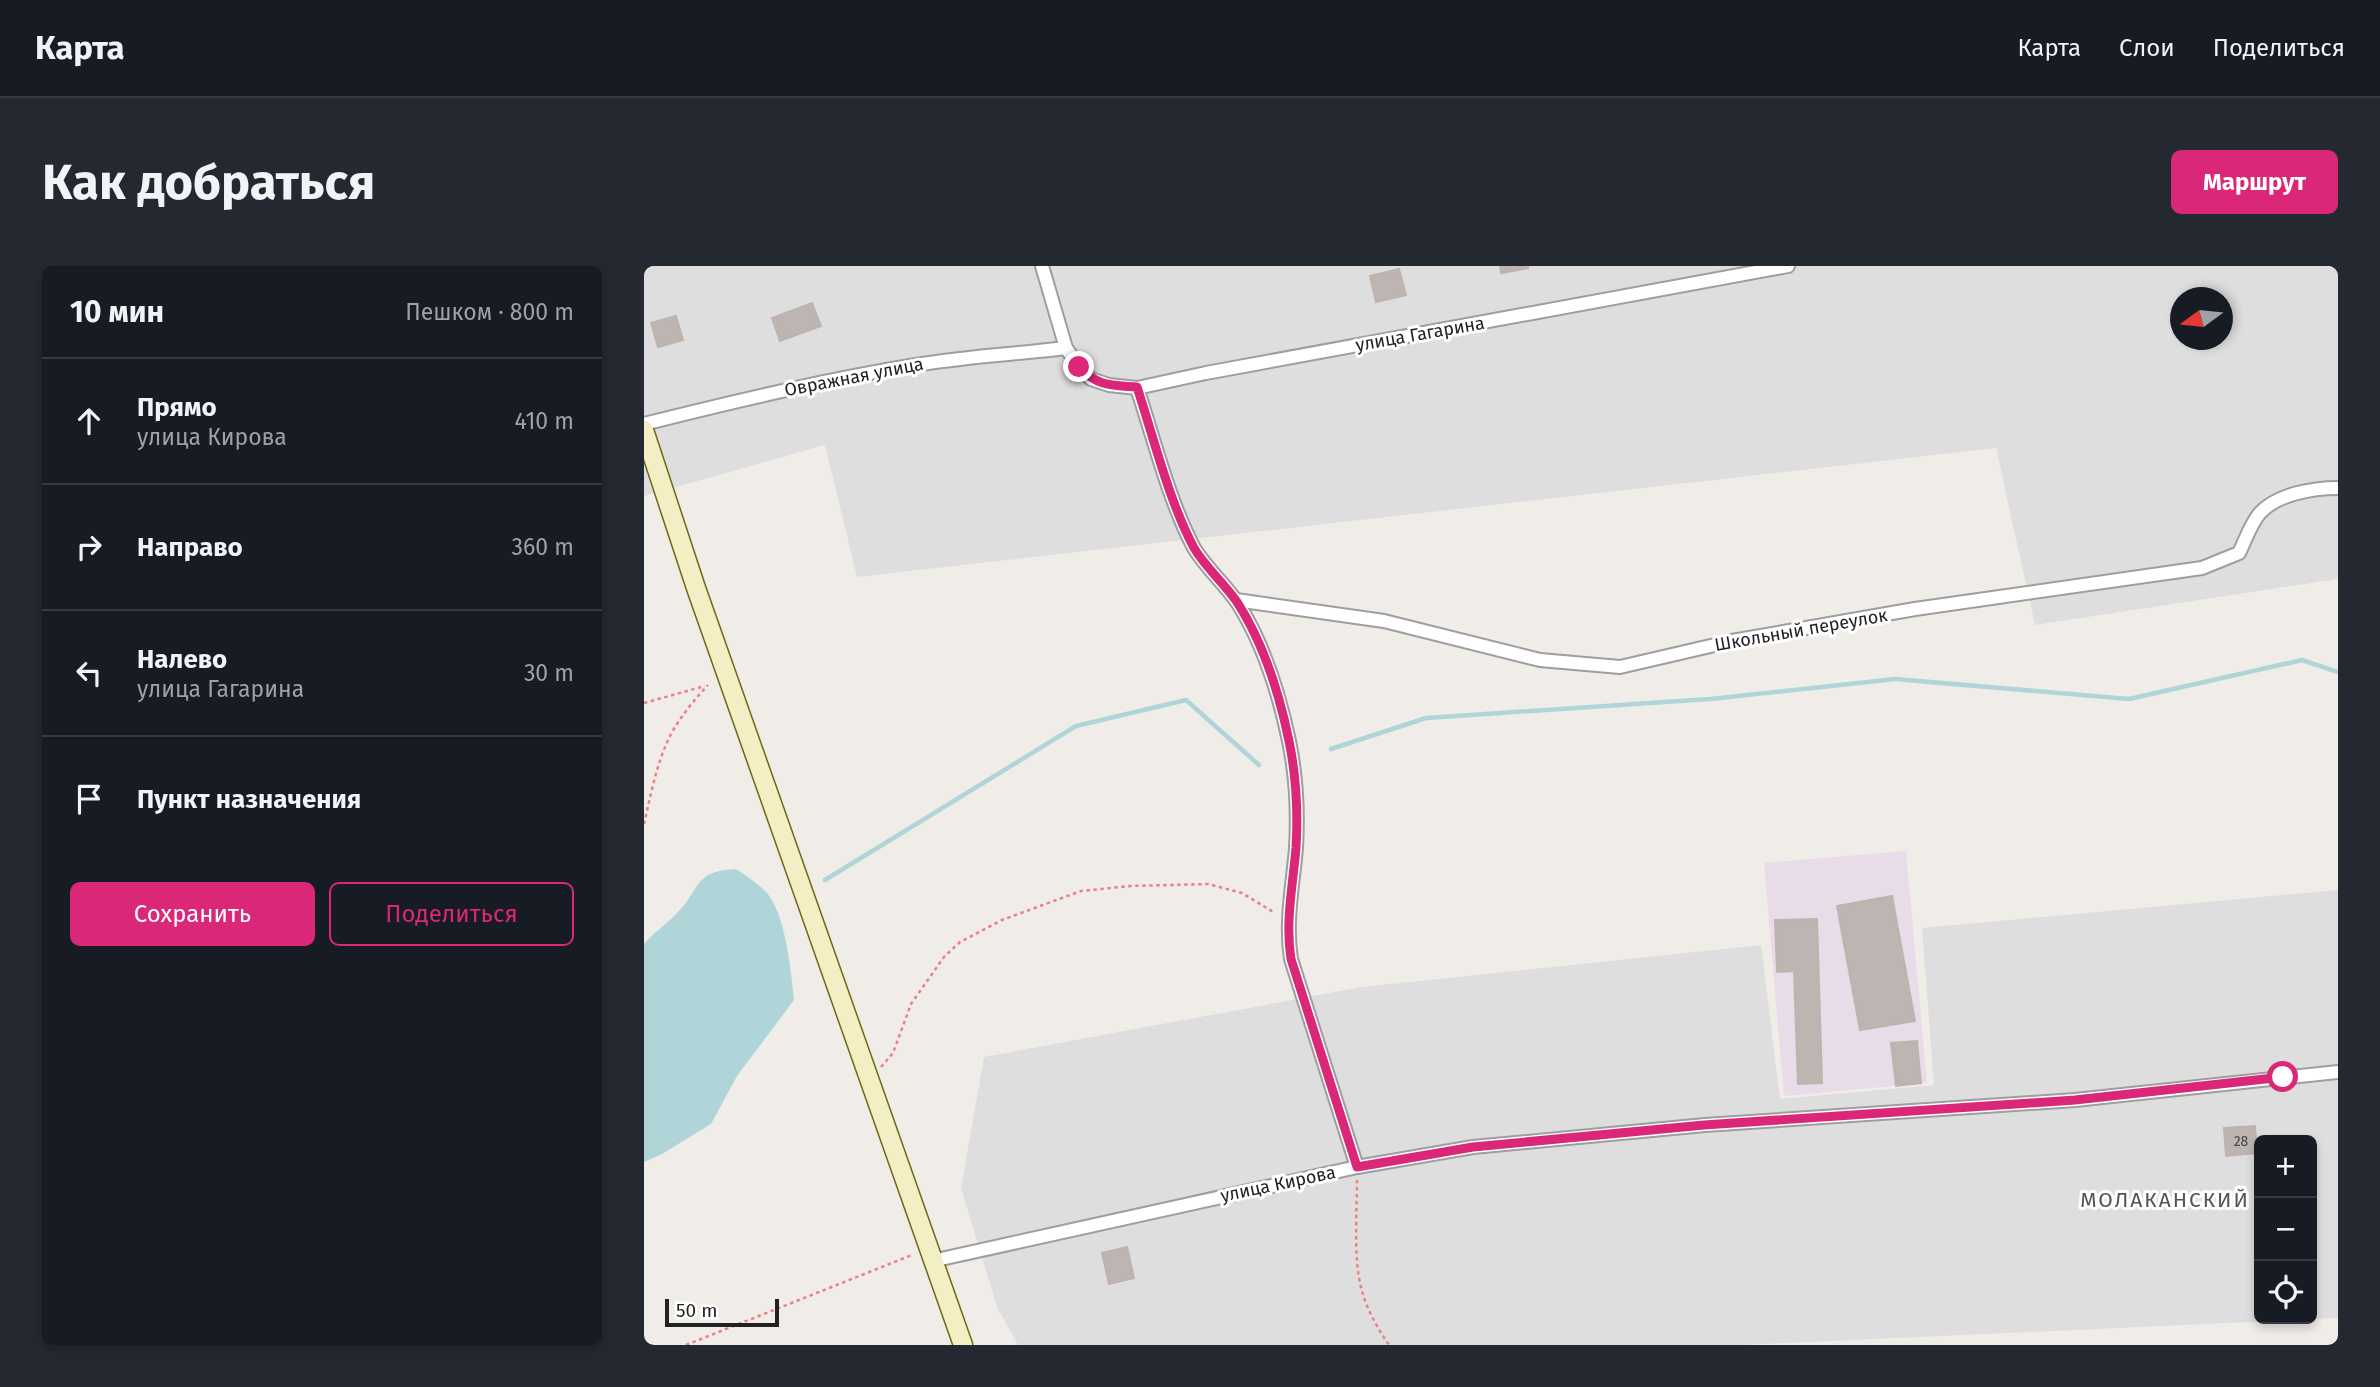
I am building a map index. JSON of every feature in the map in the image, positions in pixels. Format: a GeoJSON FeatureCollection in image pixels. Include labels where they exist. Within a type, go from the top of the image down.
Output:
{"type":"FeatureCollection","features":[{"type":"Feature","properties":{"kind":"main road"},"geometry":{"type":"LineString","coordinates":[[644,430],[728,678],[963,1345]]}},
{"type":"Feature","properties":{"kind":"street"},"geometry":{"type":"LineString","coordinates":[[1042,266],[1066,348]]}},
{"type":"Feature","properties":{"kind":"street","name":"улица Гагарина"},"geometry":{"type":"LineString","coordinates":[[1066,348],[1091,379],[1109,385],[1137,387],[1788,266]]}},
{"type":"Feature","properties":{"kind":"street","name":"Овражная улица"},"geometry":{"type":"LineString","coordinates":[[644,424],[835,379],[925,363],[1066,348]]}},
{"type":"Feature","properties":{"kind":"street"},"geometry":{"type":"LineString","coordinates":[[1137,387],[1180,517],[1195,549],[1209,570],[1236,600],[1267,658],[1289,743],[1294,781],[1296,844],[1288,942],[1291,959],[1357,1167]]}},
{"type":"Feature","properties":{"kind":"street","name":"Школьный переулок"},"geometry":{"type":"LineString","coordinates":[[1236,600],[1384,621],[1540,660],[1620,667],[1732,641],[1915,609],[2202,568],[2239,553],[2259,513],[2275,501],[2302,492],[2338,488]]}},
{"type":"Feature","properties":{"kind":"street","name":"улица Кирова"},"geometry":{"type":"LineString","coordinates":[[931,1255],[1357,1167],[1473,1147],[1704,1125],[2075,1100],[2338,1072]]}},
{"type":"Feature","properties":{"kind":"path"},"geometry":{"type":"LineString","coordinates":[[644,703],[728,678]]}},
{"type":"Feature","properties":{"kind":"path"},"geometry":{"type":"LineString","coordinates":[[644,824],[655,778],[670,735],[690,705],[708,685]]}},
{"type":"Feature","properties":{"kind":"path"},"geometry":{"type":"LineString","coordinates":[[869,1079],[893,1053],[911,1004],[944,957],[960,942],[1002,920],[1081,891],[1130,886],[1208,884],[1242,893],[1290,923]]}},
{"type":"Feature","properties":{"kind":"path"},"geometry":{"type":"LineString","coordinates":[[1357,1167],[1357,1244],[1362,1290],[1379,1330],[1389,1345]]}},
{"type":"Feature","properties":{"kind":"path"},"geometry":{"type":"LineString","coordinates":[[686,1345],[931,1255]]}},
{"type":"Feature","properties":{"kind":"shaded area"},"geometry":{"type":"Polygon","coordinates":[[[644,266],[2338,266],[2338,579],[2035,625],[1996,448],[857,577],[825,445],[644,496],[644,266]]]}},
{"type":"Feature","properties":{"kind":"shaded area"},"geometry":{"type":"Polygon","coordinates":[[[1906,851],[1927,1083],[1784,1096],[1764,863],[1906,851]]]}},
{"type":"Feature","properties":{"kind":"shaded area"},"geometry":{"type":"Polygon","coordinates":[[[2338,890],[2338,1318],[2317,1319],[2317,1135],[2254,1135],[2254,1322],[1743,1345],[1018,1345],[997,1307],[961,1188],[984,1057],[1362,987],[1761,945],[1780,1099],[1934,1085],[1922,928],[2338,890]]]}},
{"type":"Feature","properties":{"kind":"water"},"geometry":{"type":"Polygon","coordinates":[[[736,869],[767,893],[779,915],[794,1000],[737,1076],[711,1124],[644,1162],[644,944],[677,913],[705,877],[722,870],[736,869]]]}},
{"type":"Feature","properties":{"kind":"building"},"geometry":{"type":"Polygon","coordinates":[[[1500,266],[1528,266],[1528,268],[1501,273],[1500,266]]]}},
{"type":"Feature","properties":{"kind":"building"},"geometry":{"type":"Polygon","coordinates":[[[1399,269],[1406,295],[1376,302],[1370,276],[1399,269]]]}},
{"type":"Feature","properties":{"kind":"building"},"geometry":{"type":"Polygon","coordinates":[[[812,303],[821,326],[780,341],[772,318],[812,303]]]}},
{"type":"Feature","properties":{"kind":"building"},"geometry":{"type":"Polygon","coordinates":[[[676,316],[683,340],[658,347],[651,323],[676,316]]]}},
{"type":"Feature","properties":{"kind":"building"},"geometry":{"type":"Polygon","coordinates":[[[1892,896],[1915,1021],[1860,1030],[1837,906],[1892,896]]]}},
{"type":"Feature","properties":{"kind":"building"},"geometry":{"type":"Polygon","coordinates":[[[1817,919],[1822,1083],[1798,1084],[1794,971],[1777,972],[1775,920],[1817,919]]]}},
{"type":"Feature","properties":{"kind":"building"},"geometry":{"type":"Polygon","coordinates":[[[1917,1041],[1921,1083],[1896,1086],[1891,1043],[1917,1041]]]}},
{"type":"Feature","properties":{"kind":"building"},"geometry":{"type":"Polygon","coordinates":[[[2255,1126],[2254,1153],[2226,1156],[2224,1128],[2255,1126]]]}},
{"type":"Feature","properties":{"kind":"building"},"geometry":{"type":"Polygon","coordinates":[[[1127,1247],[1134,1278],[1109,1284],[1102,1253],[1127,1247]]]}},
{"type":"Feature","properties":{"kind":"waterway"},"geometry":{"type":"LineString","coordinates":[[1331,749],[1426,718],[1710,699],[1895,679],[2129,699],[2302,660],[2338,672]]}},
{"type":"Feature","properties":{"kind":"waterway"},"geometry":{"type":"LineString","coordinates":[[825,880],[1076,726],[1186,700],[1259,765]]}},
{"type":"Feature","properties":{"kind":"district","name":"МОЛАКАНСКИЙ"},"geometry":{"type":"Point","coordinates":[2165,1200]}},
{"type":"Feature","properties":{"kind":"route"},"geometry":{"type":"LineString","coordinates":[[1079,367],[1091,379],[1109,385],[1137,387],[1180,517],[1195,549],[1209,570],[1236,600],[1267,658],[1289,743],[1294,781],[1296,844],[1288,942],[1291,959],[1357,1167],[1473,1147],[1704,1125],[2075,1100],[2283,1077]]}}]}
